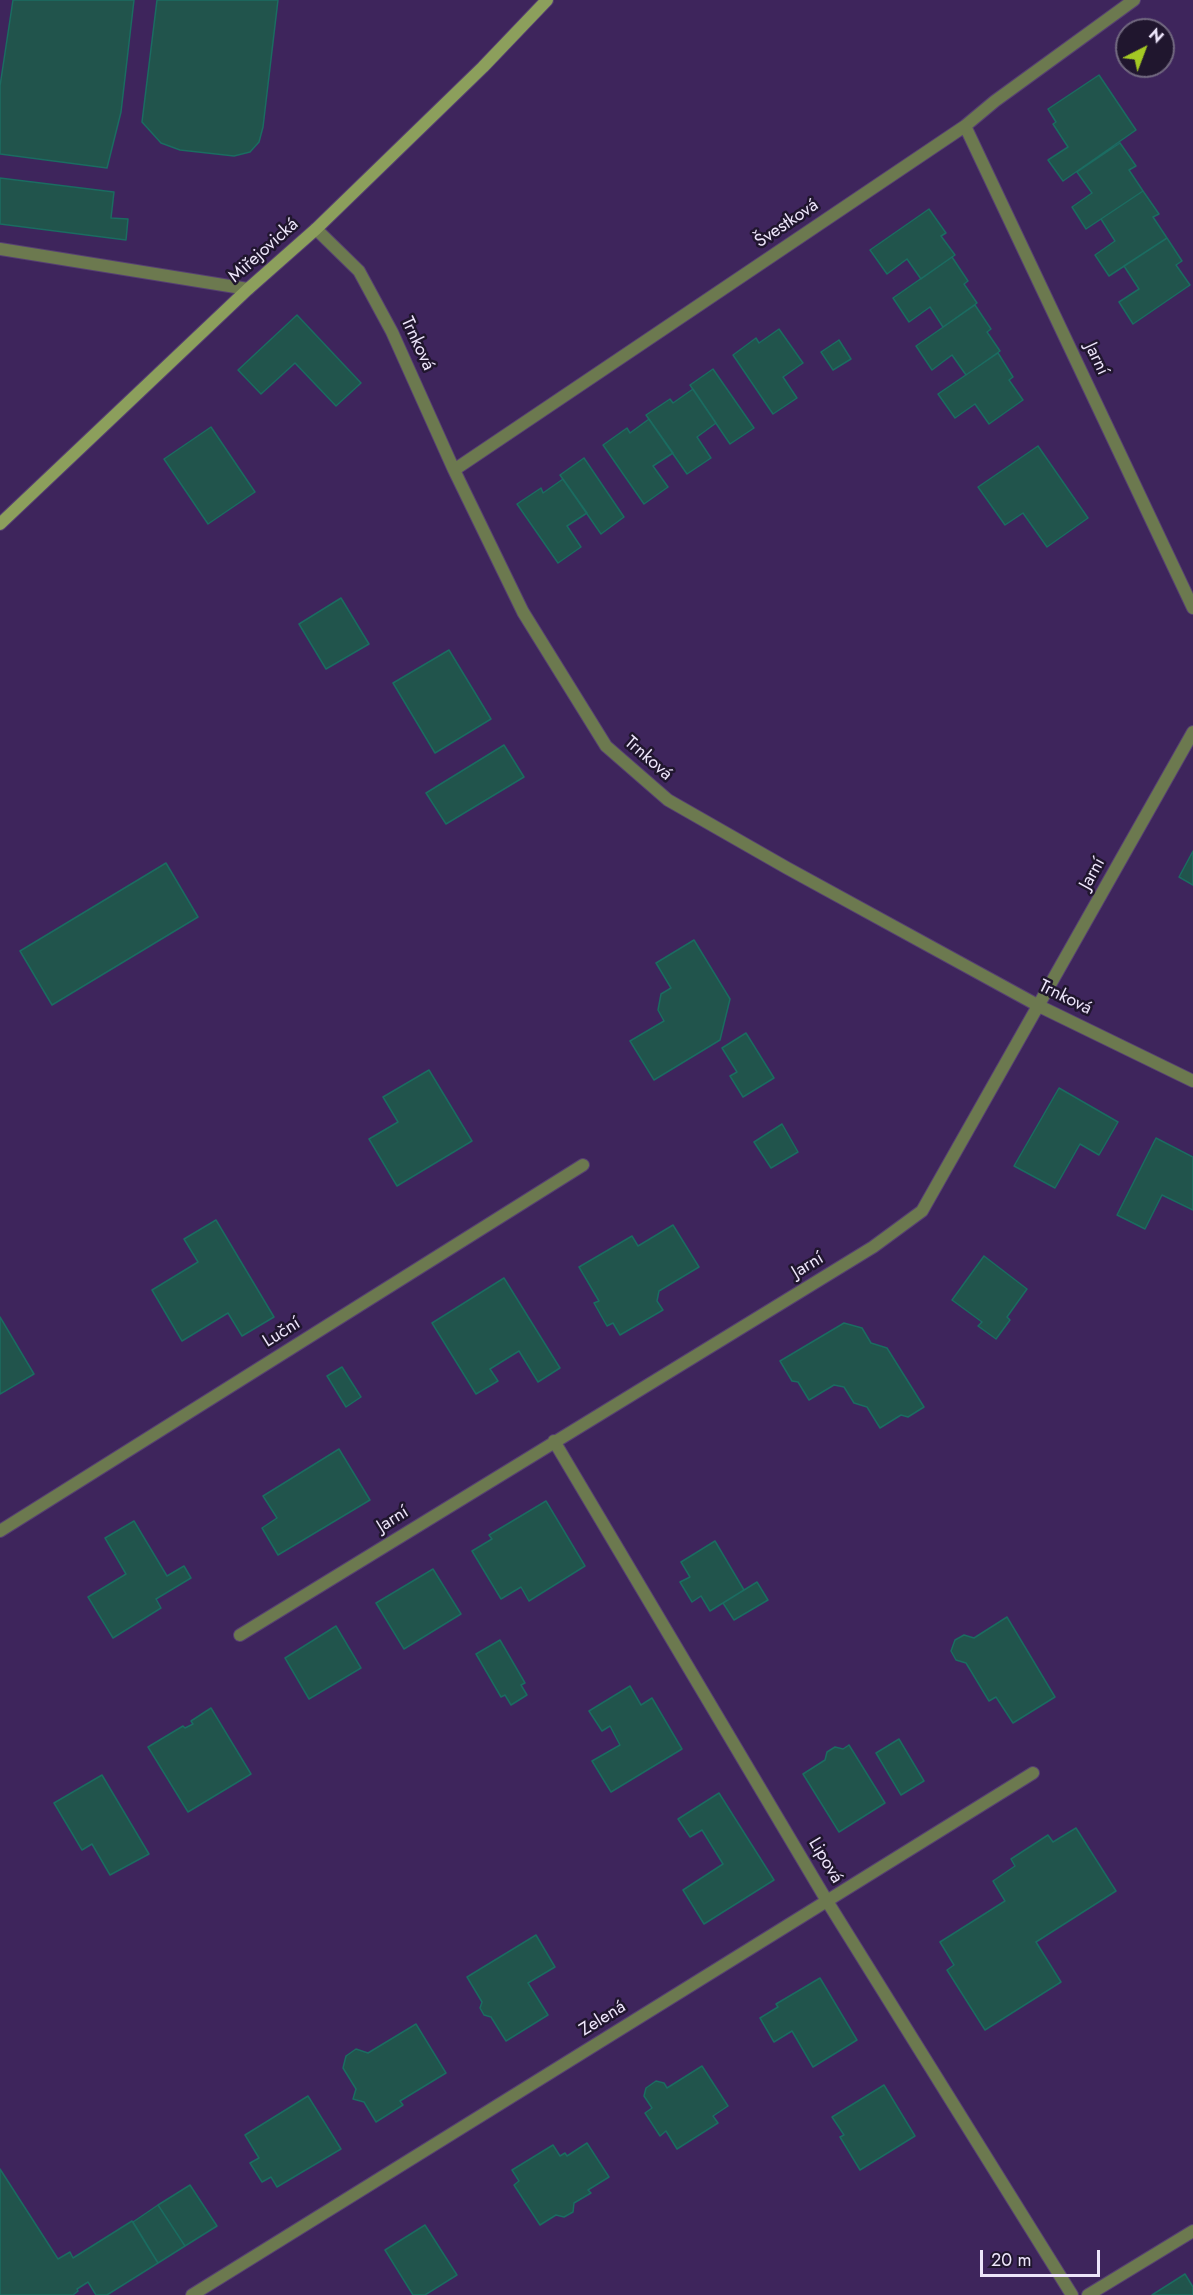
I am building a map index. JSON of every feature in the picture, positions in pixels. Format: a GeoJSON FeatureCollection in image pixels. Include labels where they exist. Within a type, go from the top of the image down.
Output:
{"type":"FeatureCollection","features":[{"type":"Feature","properties":{"kind":"street","name":"Miřejovická"},"geometry":{"type":"LineString","coordinates":[[0,524],[248,289],[316,229],[483,67],[547,0]]}},
{"type":"Feature","properties":{"kind":"street","name":"Švestková"},"geometry":{"type":"LineString","coordinates":[[454,470],[965,126],[995,101],[1134,0]]}},
{"type":"Feature","properties":{"kind":"street","name":"Jarní"},"geometry":{"type":"LineString","coordinates":[[965,126],[1193,608]]}},
{"type":"Feature","properties":{"kind":"street","name":"Trnková"},"geometry":{"type":"LineString","coordinates":[[316,229],[359,271],[392,332],[454,470],[523,612],[606,746],[668,800],[786,868],[1039,1006],[1193,1081]]}},
{"type":"Feature","properties":{"kind":"street"},"geometry":{"type":"LineString","coordinates":[[0,249],[248,289]]}},
{"type":"Feature","properties":{"kind":"street","name":"Jarní"},"geometry":{"type":"LineString","coordinates":[[240,1635],[873,1247],[922,1211],[1193,732]]}},
{"type":"Feature","properties":{"kind":"street","name":"Luční"},"geometry":{"type":"LineString","coordinates":[[0,1531],[583,1164]]}},
{"type":"Feature","properties":{"kind":"street","name":"Lipová"},"geometry":{"type":"LineString","coordinates":[[554,1441],[827,1901],[1072,2295]]}},
{"type":"Feature","properties":{"kind":"street","name":"Zelená"},"geometry":{"type":"LineString","coordinates":[[192,2295],[1033,1773]]}},
{"type":"Feature","properties":{"kind":"street"},"geometry":{"type":"LineString","coordinates":[[1088,2295],[1193,2231]]}},
{"type":"Feature","properties":{"kind":"building"},"geometry":{"type":"Polygon","coordinates":[[[13,0],[134,0],[121,112],[107,168],[0,154],[0,86],[13,0]]]}},
{"type":"Feature","properties":{"kind":"building"},"geometry":{"type":"Polygon","coordinates":[[[157,0],[278,0],[263,127],[259,142],[250,152],[234,156],[180,150],[161,143],[142,122],[157,0]]]}},
{"type":"Feature","properties":{"kind":"building"},"geometry":{"type":"Polygon","coordinates":[[[1099,75],[1136,130],[1063,181],[1048,160],[1068,147],[1053,124],[1056,122],[1048,109],[1099,75]]]}},
{"type":"Feature","properties":{"kind":"building"},"geometry":{"type":"Polygon","coordinates":[[[1120,143],[1136,166],[1129,170],[1143,191],[1086,229],[1072,207],[1092,193],[1077,172],[1120,143]]]}},
{"type":"Feature","properties":{"kind":"building"},"geometry":{"type":"Polygon","coordinates":[[[0,178],[114,192],[111,218],[128,219],[126,240],[0,224],[0,178]]]}},
{"type":"Feature","properties":{"kind":"building"},"geometry":{"type":"Polygon","coordinates":[[[1143,191],[1159,214],[1153,217],[1167,238],[1109,276],[1095,255],[1115,241],[1101,219],[1143,191]]]}},
{"type":"Feature","properties":{"kind":"building"},"geometry":{"type":"Polygon","coordinates":[[[929,209],[946,233],[941,236],[955,255],[921,279],[907,259],[887,274],[870,250],[929,209]]]}},
{"type":"Feature","properties":{"kind":"building"},"geometry":{"type":"Polygon","coordinates":[[[1167,238],[1182,261],[1176,265],[1190,285],[1133,324],[1119,302],[1139,289],[1124,266],[1167,238]]]}},
{"type":"Feature","properties":{"kind":"building"},"geometry":{"type":"Polygon","coordinates":[[[952,257],[968,281],[964,284],[977,303],[943,327],[930,307],[909,322],[893,298],[952,257]]]}},
{"type":"Feature","properties":{"kind":"building"},"geometry":{"type":"Polygon","coordinates":[[[975,305],[991,329],[987,332],[1000,351],[966,375],[952,355],[932,370],[916,346],[975,305]]]}},
{"type":"Feature","properties":{"kind":"building"},"geometry":{"type":"Polygon","coordinates":[[[297,315],[361,383],[336,406],[295,363],[261,394],[238,370],[297,315]]]}},
{"type":"Feature","properties":{"kind":"building"},"geometry":{"type":"Polygon","coordinates":[[[779,329],[803,363],[783,377],[797,398],[773,414],[733,355],[756,338],[759,343],[779,329]]]}},
{"type":"Feature","properties":{"kind":"building"},"geometry":{"type":"Polygon","coordinates":[[[839,340],[851,359],[833,370],[821,352],[839,340]]]}},
{"type":"Feature","properties":{"kind":"building"},"geometry":{"type":"Polygon","coordinates":[[[998,353],[1013,377],[1009,380],[1023,400],[989,424],[975,404],[955,418],[938,394],[998,353]]]}},
{"type":"Feature","properties":{"kind":"building"},"geometry":{"type":"Polygon","coordinates":[[[713,369],[754,428],[730,444],[690,385],[713,369]]]}},
{"type":"Feature","properties":{"kind":"building"},"geometry":{"type":"Polygon","coordinates":[[[693,389],[716,423],[697,437],[711,458],[687,474],[646,415],[670,399],[673,403],[693,389]]]}},
{"type":"Feature","properties":{"kind":"building"},"geometry":{"type":"Polygon","coordinates":[[[649,419],[673,453],[653,466],[668,487],[644,504],[603,445],[627,428],[630,433],[649,419]]]}},
{"type":"Feature","properties":{"kind":"building"},"geometry":{"type":"Polygon","coordinates":[[[211,427],[255,492],[208,524],[164,459],[211,427]]]}},
{"type":"Feature","properties":{"kind":"building"},"geometry":{"type":"Polygon","coordinates":[[[1038,446],[1088,518],[1047,547],[1023,513],[1005,525],[978,487],[1038,446]]]}},
{"type":"Feature","properties":{"kind":"building"},"geometry":{"type":"Polygon","coordinates":[[[584,458],[624,517],[601,534],[560,475],[584,458]]]}},
{"type":"Feature","properties":{"kind":"building"},"geometry":{"type":"Polygon","coordinates":[[[563,479],[587,513],[567,526],[581,547],[558,563],[517,504],[541,488],[543,493],[563,479]]]}},
{"type":"Feature","properties":{"kind":"building"},"geometry":{"type":"Polygon","coordinates":[[[341,598],[369,644],[326,669],[299,624],[341,598]]]}},
{"type":"Feature","properties":{"kind":"building"},"geometry":{"type":"Polygon","coordinates":[[[449,650],[491,719],[435,753],[393,683],[449,650]]]}},
{"type":"Feature","properties":{"kind":"building"},"geometry":{"type":"Polygon","coordinates":[[[504,745],[524,777],[446,824],[426,793],[504,745]]]}},
{"type":"Feature","properties":{"kind":"building"},"geometry":{"type":"Polygon","coordinates":[[[1193,851],[1193,885],[1179,877],[1193,851]]]}},
{"type":"Feature","properties":{"kind":"building"},"geometry":{"type":"Polygon","coordinates":[[[166,863],[198,917],[52,1005],[20,951],[166,863]]]}},
{"type":"Feature","properties":{"kind":"building"},"geometry":{"type":"Polygon","coordinates":[[[694,940],[730,999],[720,1040],[654,1080],[630,1041],[664,1021],[658,1010],[661,994],[671,988],[656,963],[694,940]]]}},
{"type":"Feature","properties":{"kind":"building"},"geometry":{"type":"Polygon","coordinates":[[[746,1033],[774,1078],[743,1097],[730,1076],[737,1072],[722,1048],[746,1033]]]}},
{"type":"Feature","properties":{"kind":"building"},"geometry":{"type":"Polygon","coordinates":[[[429,1070],[472,1141],[397,1186],[369,1139],[398,1122],[383,1097],[429,1070]]]}},
{"type":"Feature","properties":{"kind":"building"},"geometry":{"type":"Polygon","coordinates":[[[1059,1088],[1118,1122],[1099,1155],[1080,1144],[1055,1188],[1014,1166],[1059,1088]]]}},
{"type":"Feature","properties":{"kind":"building"},"geometry":{"type":"Polygon","coordinates":[[[782,1124],[798,1152],[771,1168],[754,1142],[782,1124]]]}},
{"type":"Feature","properties":{"kind":"building"},"geometry":{"type":"Polygon","coordinates":[[[1156,1138],[1193,1157],[1193,1210],[1162,1195],[1145,1229],[1117,1215],[1156,1138]]]}},
{"type":"Feature","properties":{"kind":"building"},"geometry":{"type":"Polygon","coordinates":[[[216,1220],[274,1317],[242,1336],[228,1313],[182,1341],[152,1290],[198,1262],[184,1239],[216,1220]]]}},
{"type":"Feature","properties":{"kind":"building"},"geometry":{"type":"Polygon","coordinates":[[[673,1225],[699,1267],[659,1291],[657,1301],[663,1310],[620,1335],[613,1323],[607,1326],[594,1303],[599,1301],[579,1267],[632,1236],[638,1246],[673,1225]]]}},
{"type":"Feature","properties":{"kind":"building"},"geometry":{"type":"Polygon","coordinates":[[[984,1256],[1027,1289],[1007,1317],[1010,1320],[996,1339],[978,1326],[982,1322],[952,1300],[984,1256]]]}},
{"type":"Feature","properties":{"kind":"building"},"geometry":{"type":"Polygon","coordinates":[[[504,1278],[560,1368],[538,1382],[519,1351],[490,1369],[498,1381],[476,1394],[432,1323],[504,1278]]]}},
{"type":"Feature","properties":{"kind":"building"},"geometry":{"type":"Polygon","coordinates":[[[0,1317],[34,1374],[0,1394],[0,1317]]]}},
{"type":"Feature","properties":{"kind":"building"},"geometry":{"type":"Polygon","coordinates":[[[844,1323],[862,1328],[871,1343],[887,1348],[924,1407],[908,1417],[901,1415],[880,1428],[867,1407],[854,1403],[844,1387],[834,1385],[809,1400],[798,1382],[792,1381],[780,1361],[844,1323]]]}},
{"type":"Feature","properties":{"kind":"building"},"geometry":{"type":"Polygon","coordinates":[[[342,1367],[361,1397],[346,1407],[327,1376],[342,1367]]]}},
{"type":"Feature","properties":{"kind":"building"},"geometry":{"type":"Polygon","coordinates":[[[339,1449],[370,1500],[278,1555],[262,1528],[277,1518],[263,1496],[339,1449]]]}},
{"type":"Feature","properties":{"kind":"building"},"geometry":{"type":"Polygon","coordinates":[[[546,1501],[585,1566],[529,1601],[521,1587],[501,1599],[472,1551],[492,1539],[489,1535],[546,1501]]]}},
{"type":"Feature","properties":{"kind":"building"},"geometry":{"type":"Polygon","coordinates":[[[134,1521],[167,1576],[184,1566],[191,1578],[156,1599],[161,1608],[113,1638],[88,1597],[126,1574],[105,1538],[134,1521]]]}},
{"type":"Feature","properties":{"kind":"building"},"geometry":{"type":"Polygon","coordinates":[[[715,1541],[744,1590],[710,1611],[701,1596],[692,1602],[680,1582],[690,1577],[681,1562],[715,1541]]]}},
{"type":"Feature","properties":{"kind":"building"},"geometry":{"type":"Polygon","coordinates":[[[433,1569],[461,1614],[404,1649],[376,1603],[433,1569]]]}},
{"type":"Feature","properties":{"kind":"building"},"geometry":{"type":"Polygon","coordinates":[[[757,1582],[768,1600],[734,1620],[723,1603],[757,1582]]]}},
{"type":"Feature","properties":{"kind":"building"},"geometry":{"type":"Polygon","coordinates":[[[1007,1617],[1055,1697],[1013,1723],[996,1697],[989,1701],[966,1663],[956,1660],[951,1651],[955,1640],[964,1635],[974,1638],[1007,1617]]]}},
{"type":"Feature","properties":{"kind":"building"},"geometry":{"type":"Polygon","coordinates":[[[336,1626],[361,1668],[309,1699],[285,1658],[336,1626]]]}},
{"type":"Feature","properties":{"kind":"building"},"geometry":{"type":"Polygon","coordinates":[[[500,1640],[525,1683],[521,1685],[527,1695],[511,1705],[505,1695],[501,1697],[476,1654],[500,1640]]]}},
{"type":"Feature","properties":{"kind":"building"},"geometry":{"type":"Polygon","coordinates":[[[630,1686],[641,1705],[652,1698],[682,1749],[611,1792],[592,1761],[620,1745],[610,1726],[602,1731],[589,1711],[630,1686]]]}},
{"type":"Feature","properties":{"kind":"building"},"geometry":{"type":"Polygon","coordinates":[[[211,1708],[251,1774],[188,1812],[148,1747],[183,1726],[185,1728],[193,1724],[191,1721],[211,1708]]]}},
{"type":"Feature","properties":{"kind":"building"},"geometry":{"type":"Polygon","coordinates":[[[899,1739],[924,1781],[901,1795],[876,1753],[899,1739]]]}},
{"type":"Feature","properties":{"kind":"building"},"geometry":{"type":"Polygon","coordinates":[[[849,1745],[885,1803],[839,1832],[803,1774],[825,1760],[827,1752],[835,1747],[843,1749],[849,1745]]]}},
{"type":"Feature","properties":{"kind":"building"},"geometry":{"type":"Polygon","coordinates":[[[102,1775],[149,1854],[110,1875],[92,1844],[82,1850],[54,1803],[102,1775]]]}},
{"type":"Feature","properties":{"kind":"building"},"geometry":{"type":"Polygon","coordinates":[[[719,1793],[774,1880],[704,1924],[683,1890],[723,1864],[702,1830],[690,1837],[678,1819],[719,1793]]]}},
{"type":"Feature","properties":{"kind":"building"},"geometry":{"type":"Polygon","coordinates":[[[1076,1828],[1116,1891],[1036,1942],[1061,1982],[985,2030],[947,1970],[954,1965],[940,1942],[1005,1901],[993,1881],[1015,1866],[1011,1859],[1048,1835],[1053,1842],[1076,1828]]]}},
{"type":"Feature","properties":{"kind":"building"},"geometry":{"type":"Polygon","coordinates":[[[536,1935],[555,1967],[528,1983],[548,2015],[506,2041],[491,2017],[484,2015],[480,2008],[482,2002],[467,1977],[536,1935]]]}},
{"type":"Feature","properties":{"kind":"building"},"geometry":{"type":"Polygon","coordinates":[[[820,1978],[857,2040],[813,2067],[792,2031],[774,2042],[760,2018],[778,2007],[776,2004],[820,1978]]]}},
{"type":"Feature","properties":{"kind":"building"},"geometry":{"type":"Polygon","coordinates":[[[416,2024],[446,2073],[400,2101],[403,2105],[376,2122],[364,2102],[353,2099],[356,2089],[343,2068],[346,2056],[356,2049],[368,2053],[416,2024]]]}},
{"type":"Feature","properties":{"kind":"building"},"geometry":{"type":"Polygon","coordinates":[[[702,2066],[728,2106],[713,2116],[718,2123],[677,2149],[666,2131],[660,2136],[645,2113],[652,2108],[644,2096],[646,2088],[656,2081],[664,2083],[667,2088],[702,2066]]]}},
{"type":"Feature","properties":{"kind":"building"},"geometry":{"type":"Polygon","coordinates":[[[884,2085],[915,2136],[860,2170],[840,2137],[844,2135],[832,2117],[884,2085]]]}},
{"type":"Feature","properties":{"kind":"building"},"geometry":{"type":"Polygon","coordinates":[[[308,2096],[341,2149],[277,2187],[271,2177],[262,2182],[250,2163],[259,2158],[245,2135],[308,2096]]]}},
{"type":"Feature","properties":{"kind":"building"},"geometry":{"type":"Polygon","coordinates":[[[587,2143],[609,2177],[588,2190],[591,2193],[574,2203],[573,2212],[564,2217],[556,2215],[540,2225],[514,2185],[519,2181],[512,2170],[553,2145],[560,2156],[565,2153],[567,2156],[587,2143]]]}},
{"type":"Feature","properties":{"kind":"building"},"geometry":{"type":"Polygon","coordinates":[[[0,2169],[58,2259],[70,2252],[73,2258],[132,2221],[158,2263],[107,2295],[96,2295],[88,2282],[77,2289],[78,2291],[73,2295],[0,2295],[0,2169]]]}},
{"type":"Feature","properties":{"kind":"building"},"geometry":{"type":"Polygon","coordinates":[[[190,2185],[217,2226],[185,2246],[158,2205],[190,2185]]]}},
{"type":"Feature","properties":{"kind":"building"},"geometry":{"type":"Polygon","coordinates":[[[158,2205],[185,2246],[158,2263],[133,2222],[158,2205]]]}},
{"type":"Feature","properties":{"kind":"building"},"geometry":{"type":"Polygon","coordinates":[[[425,2225],[457,2275],[425,2295],[413,2295],[385,2250],[425,2225]]]}},
{"type":"Feature","properties":{"kind":"building"},"geometry":{"type":"Polygon","coordinates":[[[1185,2274],[1193,2287],[1193,2295],[1152,2295],[1185,2274]]]}}]}
